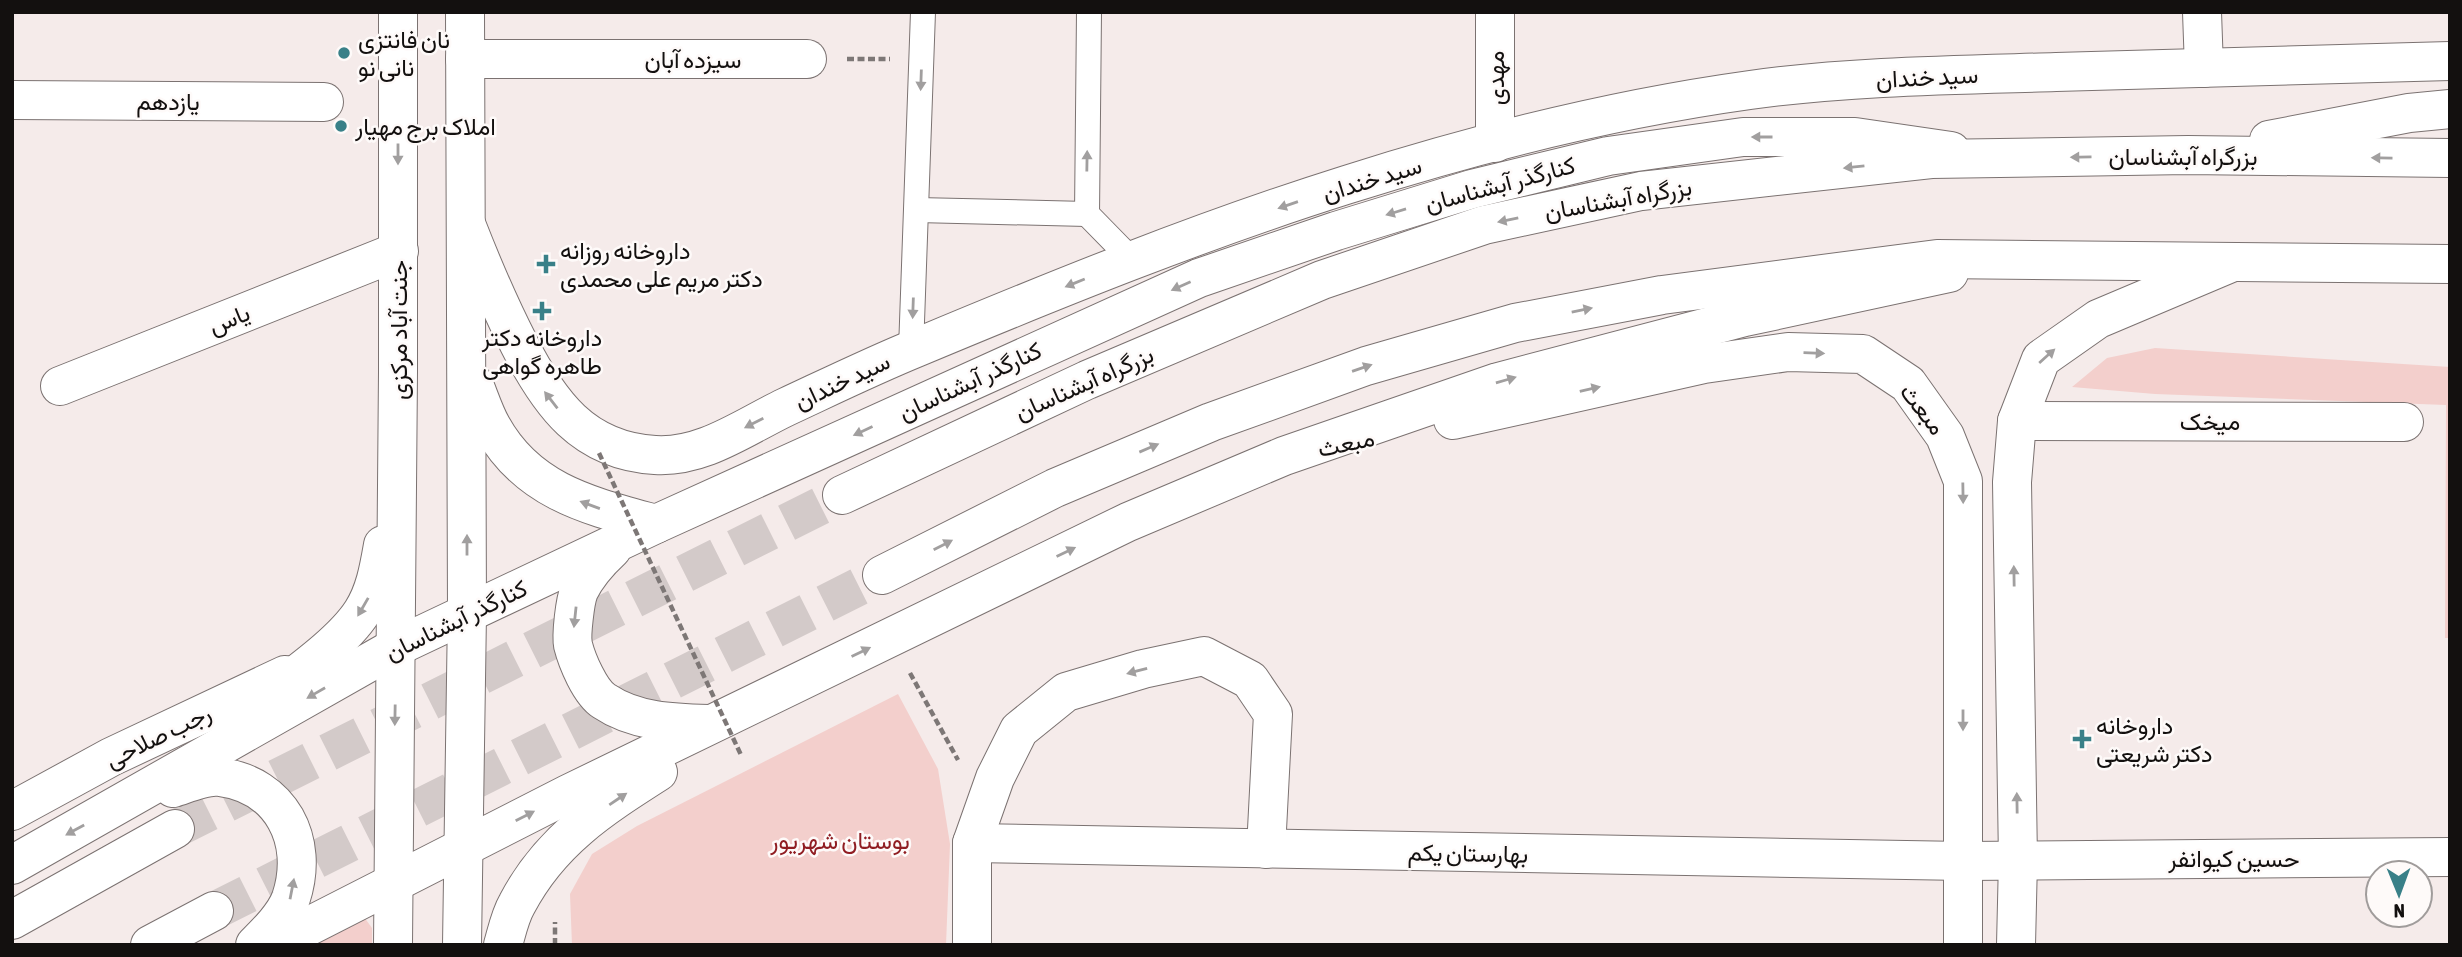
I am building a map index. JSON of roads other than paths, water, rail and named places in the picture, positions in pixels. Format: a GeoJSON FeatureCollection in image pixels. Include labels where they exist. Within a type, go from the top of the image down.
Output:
{"type":"FeatureCollection","features":[{"type":"Feature","properties":{"kind":"main road","name":"جنت آباد مرکزی"},"geometry":{"type":"LineString","coordinates":[[393,945],[398,12]]}},
{"type":"Feature","properties":{"kind":"main road"},"geometry":{"type":"LineString","coordinates":[[462,945],[467,613],[465,12]]}},
{"type":"Feature","properties":{"kind":"main road","name":"مهدی"},"geometry":{"type":"LineString","coordinates":[[1494,143],[1495,12]]}},
{"type":"Feature","properties":{"kind":"main road"},"geometry":{"type":"LineString","coordinates":[[2202,12],[2204,68]]}},
{"type":"Feature","properties":{"kind":"main road","name":"سیزده آبان"},"geometry":{"type":"LineString","coordinates":[[465,59],[807,59]]}},
{"type":"Feature","properties":{"kind":"main road","name":"سید خندان"},"geometry":{"type":"LineString","coordinates":[[466,223],[495,296],[542,388],[558,409],[593,438],[614,448],[656,456],[676,455],[695,452],[912,350],[1132,260],[1346,185],[1596,116],[1754,89],[1843,81],[2450,61]]}},
{"type":"Feature","properties":{"kind":"main road","name":"یازدهم"},"geometry":{"type":"LineString","coordinates":[[12,100],[324,102]]}},
{"type":"Feature","properties":{"kind":"main road"},"geometry":{"type":"LineString","coordinates":[[2188,155],[2409,113],[2450,108]]}},
{"type":"Feature","properties":{"kind":"main road","name":"کنارگذر آبشناسان"},"geometry":{"type":"LineString","coordinates":[[12,865],[396,647],[656,524],[1199,278],[1336,231],[1472,189],[1608,156],[1743,137],[1855,137],[2000,158]]}},
{"type":"Feature","properties":{"kind":"main road","name":"بزرگراه آبشناسان"},"geometry":{"type":"LineString","coordinates":[[842,495],[1087,380],[1322,280],[1484,225],[1641,191],[1931,159],[2188,155],[2450,158]]}},
{"type":"Feature","properties":{"kind":"main road","name":"یاس"},"geometry":{"type":"LineString","coordinates":[[60,386],[398,251]]}},
{"type":"Feature","properties":{"kind":"main road"},"geometry":{"type":"LineString","coordinates":[[882,576],[1055,488],[1211,422],[1366,366],[1515,323],[1662,295],[1937,259],[2450,264]]}},
{"type":"Feature","properties":{"kind":"main road"},"geometry":{"type":"LineString","coordinates":[[502,945],[516,906],[544,860],[582,824],[640,784],[811,676],[1128,522],[1284,456],[1498,382],[1745,317],[2010,259]]}},
{"type":"Feature","properties":{"kind":"main road"},"geometry":{"type":"LineString","coordinates":[[2017,945],[2012,482],[2017,421],[2040,359],[2098,319],[2233,262]]}},
{"type":"Feature","properties":{"kind":"main road","name":"مبعث"},"geometry":{"type":"LineString","coordinates":[[1284,456],[1703,364],[1788,352],[1863,354],[1909,384],[1945,436],[1963,481],[1963,945]]}},
{"type":"Feature","properties":{"kind":"main road"},"geometry":{"type":"LineString","coordinates":[[466,364],[491,426],[514,459],[548,487],[592,506],[656,524]]}},
{"type":"Feature","properties":{"kind":"main road"},"geometry":{"type":"LineString","coordinates":[[140,794],[338,639],[362,612],[377,579],[384,540],[398,372]]}},
{"type":"Feature","properties":{"kind":"main road","name":"میخک"},"geometry":{"type":"LineString","coordinates":[[2017,421],[2404,422]]}},
{"type":"Feature","properties":{"kind":"main road"},"geometry":{"type":"LineString","coordinates":[[622,541],[592,568],[578,594],[572,642],[583,674],[602,700],[640,718],[676,723],[724,736]]}},
{"type":"Feature","properties":{"kind":"main road"},"geometry":{"type":"LineString","coordinates":[[972,945],[972,843],[995,778],[1019,730],[1066,692],[1143,669],[1204,656],[1250,680],[1273,714],[1266,849]]}},
{"type":"Feature","properties":{"kind":"main road","name":"رجب صلاحی"},"geometry":{"type":"LineString","coordinates":[[12,811],[111,757],[306,665]]}},
{"type":"Feature","properties":{"kind":"main road"},"geometry":{"type":"LineString","coordinates":[[272,945],[464,847],[724,736],[811,676]]}},
{"type":"Feature","properties":{"kind":"main road"},"geometry":{"type":"LineString","coordinates":[[140,794],[217,776],[252,785],[278,806],[291,830],[296,862],[291,899],[273,926],[255,945]]}},
{"type":"Feature","properties":{"kind":"main road"},"geometry":{"type":"LineString","coordinates":[[12,920],[175,829]]}},
{"type":"Feature","properties":{"kind":"main road","name":"بهارستان یکم"},"geometry":{"type":"LineString","coordinates":[[972,843],[2018,860]]}},
{"type":"Feature","properties":{"kind":"main road","name":"حسین کیوانفر"},"geometry":{"type":"LineString","coordinates":[[2018,860],[2450,856]]}},
{"type":"Feature","properties":{"kind":"main road"},"geometry":{"type":"LineString","coordinates":[[150,945],[214,911]]}},
{"type":"Feature","properties":{"kind":"lane"},"geometry":{"type":"LineString","coordinates":[[912,350],[923,12]]}},
{"type":"Feature","properties":{"kind":"lane"},"geometry":{"type":"LineString","coordinates":[[1087,214],[1089,12]]}},
{"type":"Feature","properties":{"kind":"lane"},"geometry":{"type":"LineString","coordinates":[[917,210],[1087,214],[1132,260]]}},
{"type":"Feature","properties":{"kind":"tunnel"},"geometry":{"type":"LineString","coordinates":[[175,829],[842,495]]}},
{"type":"Feature","properties":{"kind":"tunnel"},"geometry":{"type":"LineString","coordinates":[[214,911],[882,575]]}},
{"type":"Feature","properties":{"kind":"place","name":"نان فانتزی نانی نو"},"geometry":{"type":"Point","coordinates":[344,53]}},
{"type":"Feature","properties":{"kind":"place","name":"املاک برج مهیار"},"geometry":{"type":"Point","coordinates":[341,126]}},
{"type":"Feature","properties":{"kind":"place","name":"داروخانه روزانه دکتر مریم علی محمدی"},"geometry":{"type":"Point","coordinates":[546,264]}},
{"type":"Feature","properties":{"kind":"place","name":"داروخانه دکتر طاهره گواهی"},"geometry":{"type":"Point","coordinates":[542,311]}},
{"type":"Feature","properties":{"kind":"place","name":"داروخانه دکتر شریعتی"},"geometry":{"type":"Point","coordinates":[2082,739]}},
{"type":"Feature","properties":{"kind":"park label","name":"بوستان شهریور"},"geometry":{"type":"Point","coordinates":[840,840]}}]}
